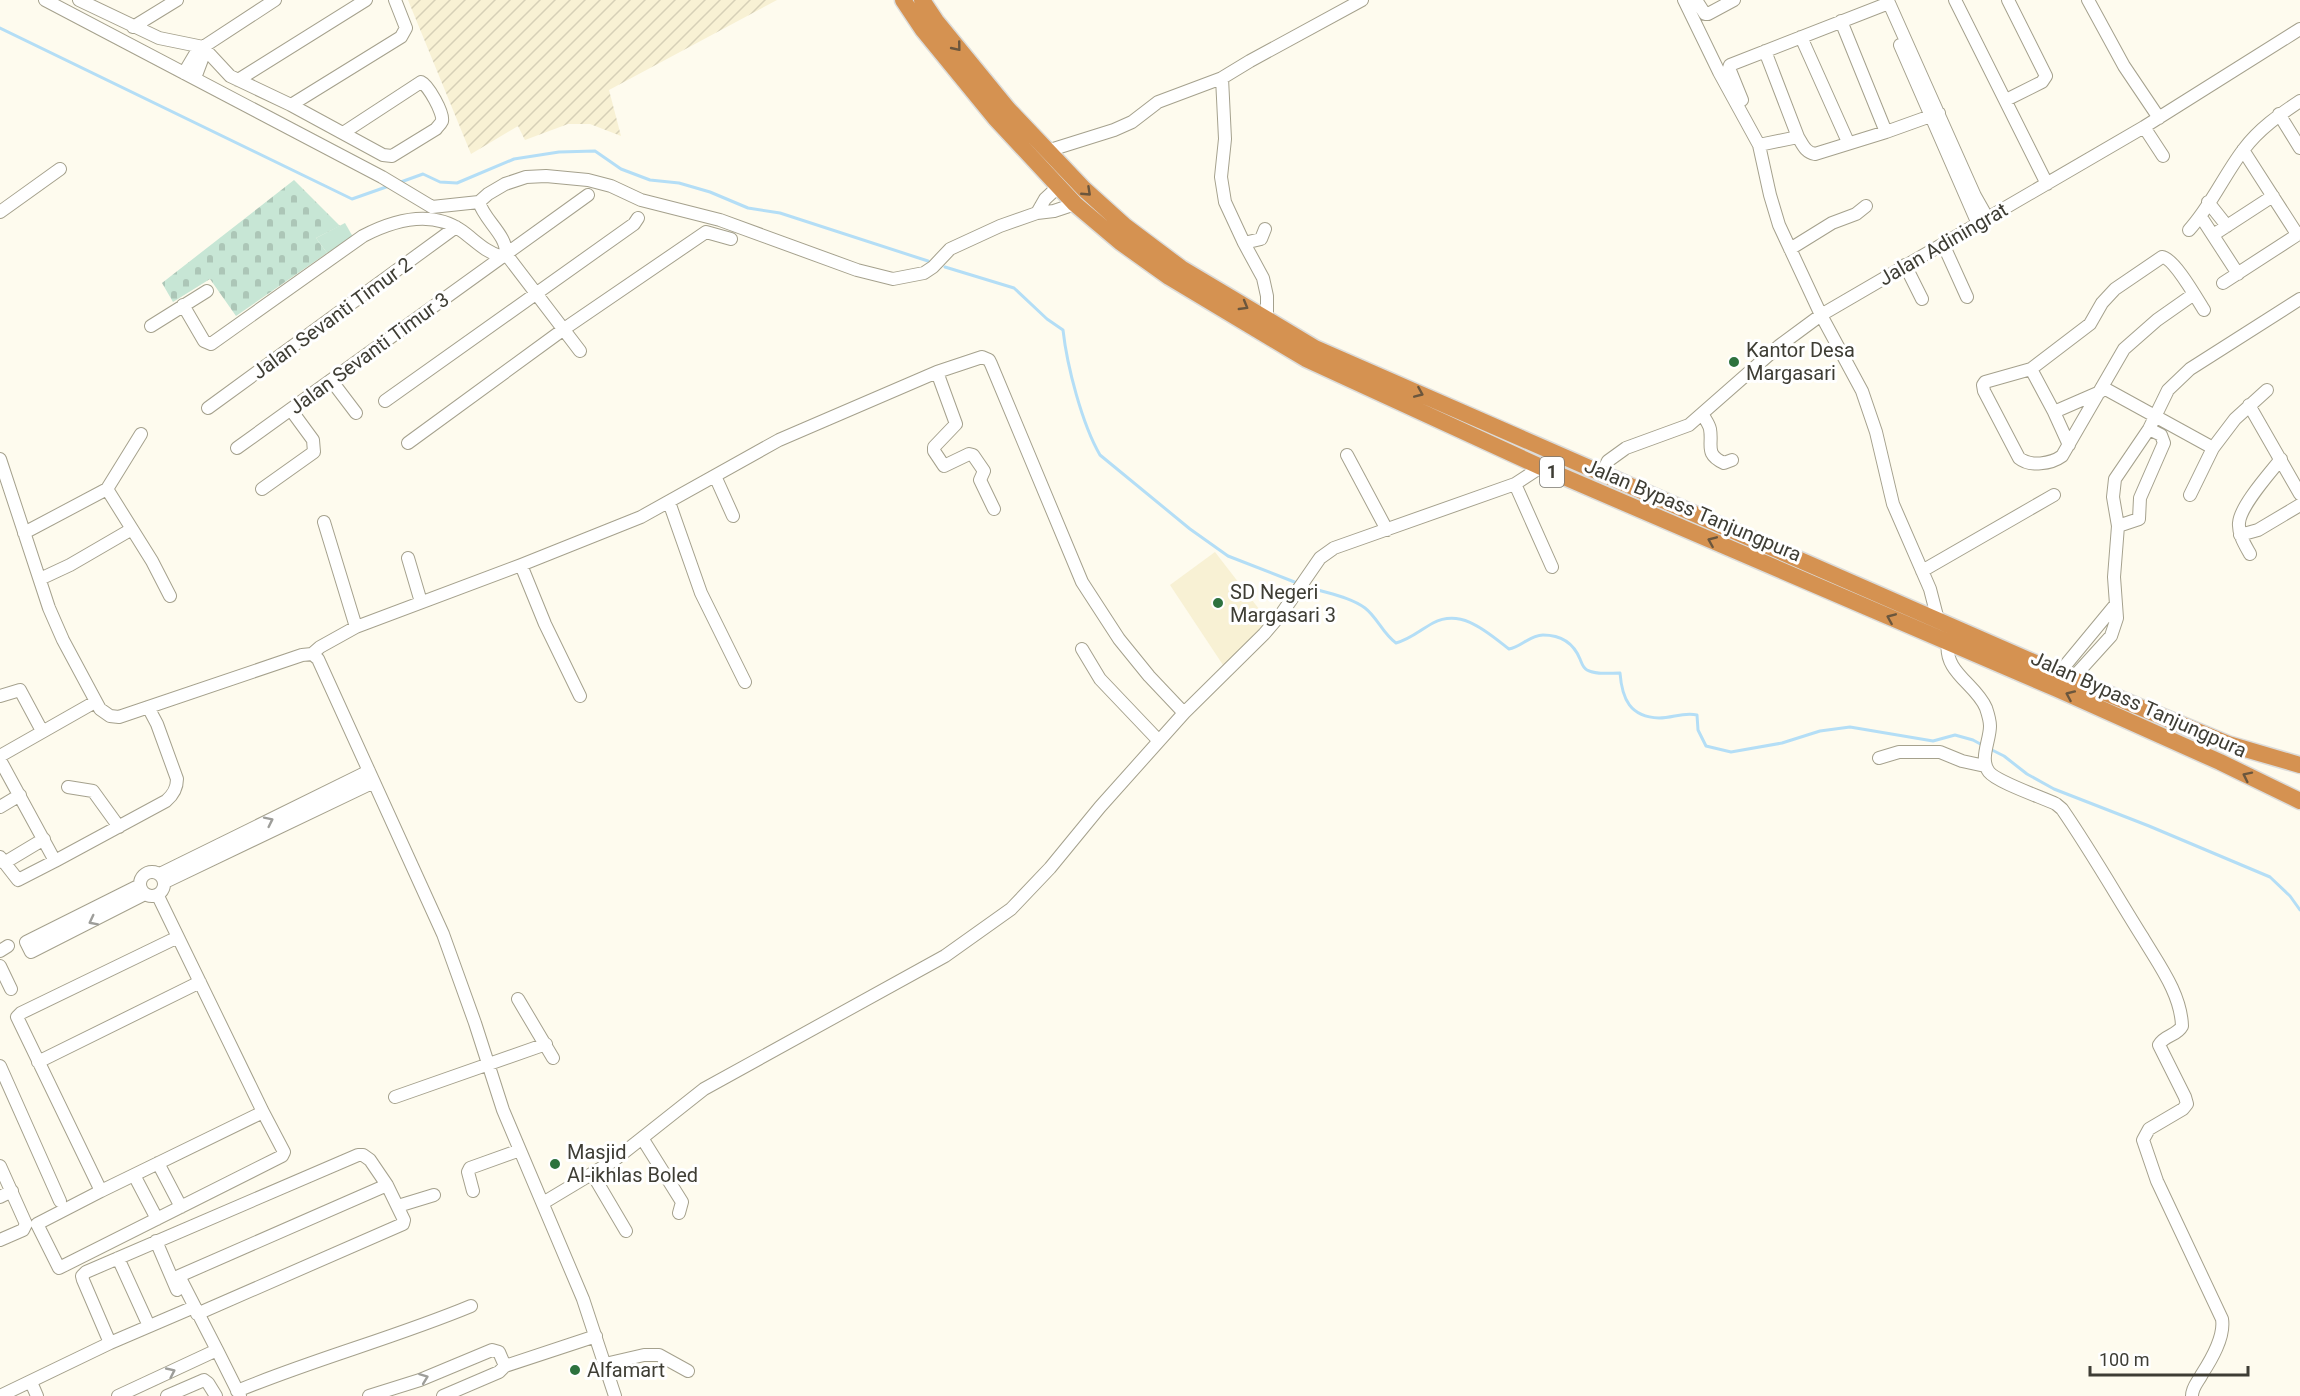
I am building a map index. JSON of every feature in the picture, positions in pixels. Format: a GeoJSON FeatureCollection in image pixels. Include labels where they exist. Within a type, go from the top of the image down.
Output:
{"type":"FeatureCollection","features":[{"type":"Feature","properties":{"kind":"highway","name":"Jalan Bypass Tanjungpura"},"geometry":{"type":"LineString","coordinates":[[903,0],[923,30],[995,118],[1075,204],[1120,242],[1169,278],[1306,359],[1540,467],[1948,642],[2201,754],[2300,801]]}},
{"type":"Feature","properties":{"kind":"highway","name":"Jalan Bypass Tanjungpura"},"geometry":{"type":"LineString","coordinates":[[922,0],[936,21],[1008,109],[1084,189],[1125,226],[1180,268],[1315,348],[2066,676],[2228,744],[2300,765]]}},
{"type":"Feature","properties":{"kind":"street"},"geometry":{"type":"LineString","coordinates":[[45,0],[382,177],[432,207],[479,202],[505,184],[526,177],[546,176],[588,180],[610,186],[641,200],[720,220],[856,270],[893,279],[924,273],[957,245],[1037,213],[1054,211],[1075,204]]}},
{"type":"Feature","properties":{"kind":"street"},"geometry":{"type":"LineString","coordinates":[[81,0],[159,38],[203,47],[225,71],[238,80],[291,105],[343,134],[389,157],[436,129],[441,123],[442,116],[428,86],[419,83],[343,134]]}},
{"type":"Feature","properties":{"kind":"street"},"geometry":{"type":"LineString","coordinates":[[133,27],[177,0]]}},
{"type":"Feature","properties":{"kind":"street"},"geometry":{"type":"LineString","coordinates":[[203,47],[275,0]]}},
{"type":"Feature","properties":{"kind":"street"},"geometry":{"type":"LineString","coordinates":[[238,80],[366,0]]}},
{"type":"Feature","properties":{"kind":"street"},"geometry":{"type":"LineString","coordinates":[[291,105],[406,32],[405,23],[395,0]]}},
{"type":"Feature","properties":{"kind":"street"},"geometry":{"type":"LineString","coordinates":[[1047,151],[1132,122],[1158,102],[1222,78],[1362,0]]}},
{"type":"Feature","properties":{"kind":"street"},"geometry":{"type":"LineString","coordinates":[[1684,0],[1719,72],[1760,145]]}},
{"type":"Feature","properties":{"kind":"street"},"geometry":{"type":"LineString","coordinates":[[1696,0],[1705,14],[1734,0]]}},
{"type":"Feature","properties":{"kind":"street"},"geometry":{"type":"LineString","coordinates":[[1955,0],[2047,184]]}},
{"type":"Feature","properties":{"kind":"street"},"geometry":{"type":"LineString","coordinates":[[2007,100],[2043,82],[2046,76],[2008,0]]}},
{"type":"Feature","properties":{"kind":"street"},"geometry":{"type":"LineString","coordinates":[[2088,0],[2124,66],[2159,118]]}},
{"type":"Feature","properties":{"kind":"street"},"geometry":{"type":"LineString","coordinates":[[1938,620],[1930,589],[1893,504],[1876,432],[1862,391],[1821,315],[1779,225],[1770,195],[1760,145],[1729,68],[1730,65],[1883,5],[1975,196],[1983,221]]}},
{"type":"Feature","properties":{"kind":"street"},"geometry":{"type":"LineString","coordinates":[[1841,21],[1886,132]]}},
{"type":"Feature","properties":{"kind":"street","name":"Jalan Adiningrat"},"geometry":{"type":"LineString","coordinates":[[1602,473],[1608,461],[1626,448],[1675,432],[1703,415],[1779,346],[1821,315],[2144,127],[2300,29]]}},
{"type":"Feature","properties":{"kind":"street"},"geometry":{"type":"LineString","coordinates":[[1802,37],[1848,142]]}},
{"type":"Feature","properties":{"kind":"street"},"geometry":{"type":"LineString","coordinates":[[189,75],[204,54],[203,47]]}},
{"type":"Feature","properties":{"kind":"street"},"geometry":{"type":"LineString","coordinates":[[1765,51],[1798,137],[1806,150],[1815,154],[1934,114]]}},
{"type":"Feature","properties":{"kind":"street"},"geometry":{"type":"LineString","coordinates":[[1222,78],[1225,139],[1221,177],[1225,202],[1263,278],[1267,296],[1267,319]]}},
{"type":"Feature","properties":{"kind":"street"},"geometry":{"type":"LineString","coordinates":[[2189,230],[2201,217],[2208,202],[2243,150],[2279,114],[2300,101]]}},
{"type":"Feature","properties":{"kind":"street"},"geometry":{"type":"LineString","coordinates":[[2279,114],[2300,147]]}},
{"type":"Feature","properties":{"kind":"street"},"geometry":{"type":"LineString","coordinates":[[2144,127],[2163,156]]}},
{"type":"Feature","properties":{"kind":"street"},"geometry":{"type":"LineString","coordinates":[[1760,145],[1798,137]]}},
{"type":"Feature","properties":{"kind":"street"},"geometry":{"type":"LineString","coordinates":[[2223,283],[2299,233],[2243,150]]}},
{"type":"Feature","properties":{"kind":"street"},"geometry":{"type":"LineString","coordinates":[[0,212],[60,169]]}},
{"type":"Feature","properties":{"kind":"street"},"geometry":{"type":"LineString","coordinates":[[1037,213],[1045,199],[1059,186]]}},
{"type":"Feature","properties":{"kind":"street","name":"Jalan Sevanti Timur 3"},"geometry":{"type":"LineString","coordinates":[[237,448],[588,195]]}},
{"type":"Feature","properties":{"kind":"street"},"geometry":{"type":"LineString","coordinates":[[2213,235],[2273,196]]}},
{"type":"Feature","properties":{"kind":"street"},"geometry":{"type":"LineString","coordinates":[[479,202],[486,218],[505,245],[504,255]]}},
{"type":"Feature","properties":{"kind":"street"},"geometry":{"type":"LineString","coordinates":[[2208,202],[2227,226]]}},
{"type":"Feature","properties":{"kind":"street"},"geometry":{"type":"LineString","coordinates":[[1791,249],[1832,223],[1856,214],[1866,206]]}},
{"type":"Feature","properties":{"kind":"street"},"geometry":{"type":"LineString","coordinates":[[2201,217],[2238,274]]}},
{"type":"Feature","properties":{"kind":"street"},"geometry":{"type":"LineString","coordinates":[[385,401],[634,224],[638,218]]}},
{"type":"Feature","properties":{"kind":"street"},"geometry":{"type":"LineString","coordinates":[[183,305],[204,341],[211,344],[363,236],[400,220],[424,219],[456,227],[487,252],[504,255],[580,351]]}},
{"type":"Feature","properties":{"kind":"street","name":"Jalan Sevanti Timur 2"},"geometry":{"type":"LineString","coordinates":[[208,408],[456,227]]}},
{"type":"Feature","properties":{"kind":"street"},"geometry":{"type":"LineString","coordinates":[[1244,243],[1261,239],[1265,229]]}},
{"type":"Feature","properties":{"kind":"street"},"geometry":{"type":"LineString","coordinates":[[408,443],[564,329],[706,231],[731,239]]}},
{"type":"Feature","properties":{"kind":"street"},"geometry":{"type":"LineString","coordinates":[[1943,244],[1967,297]]}},
{"type":"Feature","properties":{"kind":"street"},"geometry":{"type":"LineString","coordinates":[[2194,294],[2132,340],[2115,363],[2059,459],[2029,464],[2019,458],[1984,391],[1985,382],[2031,369],[2090,324],[2102,303],[2115,290],[2162,257],[2170,260],[2194,294],[2204,310]]}},
{"type":"Feature","properties":{"kind":"street"},"geometry":{"type":"LineString","coordinates":[[1905,265],[1922,299]]}},
{"type":"Feature","properties":{"kind":"street"},"geometry":{"type":"LineString","coordinates":[[151,326],[207,291]]}},
{"type":"Feature","properties":{"kind":"street"},"geometry":{"type":"LineString","coordinates":[[2066,676],[2116,604],[2114,577],[2118,526],[2113,497],[2115,479],[2149,429],[2168,390],[2190,369],[2300,300]]}},
{"type":"Feature","properties":{"kind":"street"},"geometry":{"type":"LineString","coordinates":[[0,459],[63,640],[95,702],[104,713],[115,717],[302,655],[312,654],[356,627],[642,517],[779,441],[937,372],[982,357],[989,360],[1082,582],[1119,639],[1149,676],[1184,713]]}},
{"type":"Feature","properties":{"kind":"street"},"geometry":{"type":"LineString","coordinates":[[2031,369],[2069,445]]}},
{"type":"Feature","properties":{"kind":"street"},"geometry":{"type":"LineString","coordinates":[[937,372],[956,424],[934,447],[934,451],[944,466],[969,454],[973,455],[984,471],[980,480],[994,509]]}},
{"type":"Feature","properties":{"kind":"street"},"geometry":{"type":"LineString","coordinates":[[331,380],[356,413]]}},
{"type":"Feature","properties":{"kind":"street"},"geometry":{"type":"LineString","coordinates":[[2054,412],[2101,390]]}},
{"type":"Feature","properties":{"kind":"street"},"geometry":{"type":"LineString","coordinates":[[2101,390],[2213,448]]}},
{"type":"Feature","properties":{"kind":"street"},"geometry":{"type":"LineString","coordinates":[[2190,495],[2213,448],[2235,419],[2267,390]]}},
{"type":"Feature","properties":{"kind":"street"},"geometry":{"type":"LineString","coordinates":[[2249,405],[2300,494]]}},
{"type":"Feature","properties":{"kind":"street"},"geometry":{"type":"LineString","coordinates":[[262,489],[309,457],[315,448],[313,440],[291,410]]}},
{"type":"Feature","properties":{"kind":"street"},"geometry":{"type":"LineString","coordinates":[[1703,415],[1710,428],[1709,448],[1713,455],[1724,463],[1732,460]]}},
{"type":"Feature","properties":{"kind":"street"},"geometry":{"type":"LineString","coordinates":[[2118,526],[2139,519],[2140,498],[2164,443],[2161,435],[2149,429]]}},
{"type":"Feature","properties":{"kind":"street"},"geometry":{"type":"LineString","coordinates":[[24,533],[107,489],[141,434]]}},
{"type":"Feature","properties":{"kind":"street"},"geometry":{"type":"LineString","coordinates":[[1347,455],[1387,530]]}},
{"type":"Feature","properties":{"kind":"street"},"geometry":{"type":"LineString","coordinates":[[2250,554],[2240,535],[2240,518],[2254,493],[2281,459]]}},
{"type":"Feature","properties":{"kind":"street"},"geometry":{"type":"LineString","coordinates":[[543,1203],[593,1174],[704,1089],[945,956],[1011,909],[1050,868],[1100,807],[1184,713],[1264,634],[1293,598],[1320,558],[1334,548],[1515,484],[1540,467]]}},
{"type":"Feature","properties":{"kind":"street"},"geometry":{"type":"LineString","coordinates":[[715,476],[733,516]]}},
{"type":"Feature","properties":{"kind":"street"},"geometry":{"type":"LineString","coordinates":[[1515,484],[1552,567]]}},
{"type":"Feature","properties":{"kind":"street"},"geometry":{"type":"LineString","coordinates":[[107,489],[170,596]]}},
{"type":"Feature","properties":{"kind":"street"},"geometry":{"type":"LineString","coordinates":[[1922,571],[2054,495]]}},
{"type":"Feature","properties":{"kind":"street"},"geometry":{"type":"LineString","coordinates":[[669,502],[700,593],[745,682]]}},
{"type":"Feature","properties":{"kind":"street"},"geometry":{"type":"LineString","coordinates":[[2240,535],[2258,530],[2300,505]]}},
{"type":"Feature","properties":{"kind":"street"},"geometry":{"type":"LineString","coordinates":[[324,522],[356,627]]}},
{"type":"Feature","properties":{"kind":"street"},"geometry":{"type":"LineString","coordinates":[[40,579],[70,565],[132,529]]}},
{"type":"Feature","properties":{"kind":"street"},"geometry":{"type":"LineString","coordinates":[[408,558],[421,602]]}},
{"type":"Feature","properties":{"kind":"street"},"geometry":{"type":"LineString","coordinates":[[521,565],[545,624],[580,696]]}},
{"type":"Feature","properties":{"kind":"street"},"geometry":{"type":"LineString","coordinates":[[1948,642],[1948,659],[1953,668],[1977,693],[1986,709],[1990,725],[1985,762],[1994,777],[2053,802],[2062,809],[2130,914],[2174,994],[2182,1026],[2179,1032],[2162,1040],[2159,1045],[2187,1104],[2183,1109],[2149,1129],[2143,1140],[2157,1181],[2223,1324],[2222,1334],[2204,1372],[2193,1389],[2192,1396]]}},
{"type":"Feature","properties":{"kind":"street"},"geometry":{"type":"LineString","coordinates":[[1083,649],[1100,679],[1159,741]]}},
{"type":"Feature","properties":{"kind":"street"},"geometry":{"type":"LineString","coordinates":[[312,654],[318,659],[443,934],[503,1110],[596,1336],[615,1396]]}},
{"type":"Feature","properties":{"kind":"street"},"geometry":{"type":"LineString","coordinates":[[0,696],[20,690],[42,731]]}},
{"type":"Feature","properties":{"kind":"street"},"geometry":{"type":"LineString","coordinates":[[56,861],[0,758],[42,731],[95,702]]}},
{"type":"Feature","properties":{"kind":"street"},"geometry":{"type":"LineString","coordinates":[[44,839],[2,860],[15,878],[21,880],[172,796],[177,779],[157,724],[148,707]]}},
{"type":"Feature","properties":{"kind":"street"},"geometry":{"type":"LineString","coordinates":[[1879,758],[1899,752],[1931,751],[1940,752],[1962,761],[1985,762]]}},
{"type":"Feature","properties":{"kind":"street"},"geometry":{"type":"LineString","coordinates":[[263,1112],[37,1224],[59,1268],[283,1155],[284,1152],[178,937],[147,892],[141,879],[147,873],[162,878],[372,777]]}},
{"type":"Feature","properties":{"kind":"street"},"geometry":{"type":"LineString","coordinates":[[68,787],[93,791],[119,827]]}},
{"type":"Feature","properties":{"kind":"street"},"geometry":{"type":"LineString","coordinates":[[0,807],[20,795]]}},
{"type":"Feature","properties":{"kind":"street"},"geometry":{"type":"LineString","coordinates":[[147,892],[30,952],[26,942],[147,892],[164,890],[162,878]]}},
{"type":"Feature","properties":{"kind":"street"},"geometry":{"type":"LineString","coordinates":[[101,1191],[17,1020],[18,1015],[178,937]]}},
{"type":"Feature","properties":{"kind":"street"},"geometry":{"type":"LineString","coordinates":[[0,966],[11,989]]}},
{"type":"Feature","properties":{"kind":"street"},"geometry":{"type":"LineString","coordinates":[[38,1062],[200,982]]}},
{"type":"Feature","properties":{"kind":"street"},"geometry":{"type":"LineString","coordinates":[[518,999],[553,1058]]}},
{"type":"Feature","properties":{"kind":"street"},"geometry":{"type":"LineString","coordinates":[[395,1097],[546,1044]]}},
{"type":"Feature","properties":{"kind":"street"},"geometry":{"type":"LineString","coordinates":[[0,1066],[60,1201]]}},
{"type":"Feature","properties":{"kind":"street"},"geometry":{"type":"LineString","coordinates":[[642,1138],[682,1202],[679,1213]]}},
{"type":"Feature","properties":{"kind":"street"},"geometry":{"type":"LineString","coordinates":[[473,1191],[468,1172],[470,1168],[520,1150]]}},
{"type":"Feature","properties":{"kind":"street"},"geometry":{"type":"LineString","coordinates":[[0,1396],[28,1388],[110,1343],[149,1326],[192,1311],[400,1226],[404,1220],[398,1206],[370,1160],[363,1155],[358,1155],[86,1272],[82,1276],[110,1343]]}},
{"type":"Feature","properties":{"kind":"street"},"geometry":{"type":"LineString","coordinates":[[158,1163],[181,1206]]}},
{"type":"Feature","properties":{"kind":"street"},"geometry":{"type":"LineString","coordinates":[[0,1166],[6,1194],[26,1226],[0,1240]]}},
{"type":"Feature","properties":{"kind":"street"},"geometry":{"type":"LineString","coordinates":[[593,1174],[626,1231]]}},
{"type":"Feature","properties":{"kind":"street"},"geometry":{"type":"LineString","coordinates":[[134,1175],[157,1219]]}},
{"type":"Feature","properties":{"kind":"street"},"geometry":{"type":"LineString","coordinates":[[175,1277],[387,1185]]}},
{"type":"Feature","properties":{"kind":"street"},"geometry":{"type":"LineString","coordinates":[[398,1206],[434,1195]]}},
{"type":"Feature","properties":{"kind":"street"},"geometry":{"type":"LineString","coordinates":[[156,1241],[192,1311],[217,1350],[238,1393],[322,1358],[375,1342],[471,1306]]}},
{"type":"Feature","properties":{"kind":"street"},"geometry":{"type":"LineString","coordinates":[[118,1258],[149,1326]]}},
{"type":"Feature","properties":{"kind":"street"},"geometry":{"type":"LineString","coordinates":[[443,1396],[499,1372],[505,1366],[596,1336]]}},
{"type":"Feature","properties":{"kind":"street"},"geometry":{"type":"LineString","coordinates":[[118,1396],[217,1350]]}},
{"type":"Feature","properties":{"kind":"street"},"geometry":{"type":"LineString","coordinates":[[369,1396],[420,1380],[492,1350],[499,1352],[505,1366]]}},
{"type":"Feature","properties":{"kind":"street"},"geometry":{"type":"LineString","coordinates":[[605,1364],[644,1355],[659,1355],[688,1371]]}},
{"type":"Feature","properties":{"kind":"street"},"geometry":{"type":"LineString","coordinates":[[166,1396],[204,1380],[216,1396]]}},
{"type":"Feature","properties":{"kind":"street"},"geometry":{"type":"LineString","coordinates":[[28,1388],[37,1396]]}},
{"type":"Feature","properties":{"kind":"shaded area"},"geometry":{"type":"Polygon","coordinates":[[[408,0],[777,0],[609,90],[621,136],[590,124],[568,124],[525,140],[518,126],[471,154],[408,0]]]}},
{"type":"Feature","properties":{"kind":"shaded area","name":"SD Negeri Margasari 3"},"geometry":{"type":"Polygon","coordinates":[[[1215,552],[1269,622],[1223,665],[1170,585],[1215,552]]]}},
{"type":"Feature","properties":{"kind":"green space"},"geometry":{"type":"Polygon","coordinates":[[[294,180],[340,226],[316,238],[327,253],[236,316],[210,279],[173,302],[162,283],[294,180]]]}},
{"type":"Feature","properties":{"kind":"green space"},"geometry":{"type":"Polygon","coordinates":[[[345,223],[353,237],[327,253],[316,238],[345,223]]]}},
{"type":"Feature","properties":{"kind":"waterway"},"geometry":{"type":"LineString","coordinates":[[0,28],[352,199],[389,186]]}},
{"type":"Feature","properties":{"kind":"waterway"},"geometry":{"type":"LineString","coordinates":[[398,183],[423,174],[440,182],[457,183],[514,159],[559,152],[595,151],[621,169],[650,180],[679,183],[710,192],[748,208],[780,213],[928,261]]}},
{"type":"Feature","properties":{"kind":"waterway"},"geometry":{"type":"LineString","coordinates":[[945,267],[1014,288],[1047,319],[1063,330],[1076,394],[1087,427],[1100,455],[1190,529],[1228,556],[1297,583]]}},
{"type":"Feature","properties":{"kind":"waterway"},"geometry":{"type":"LineString","coordinates":[[1306,586],[1359,604],[1396,643],[1411,637],[1433,623],[1454,618],[1483,629],[1509,649],[1538,636],[1549,635],[1561,638],[1574,648],[1587,670],[1598,673],[1620,673],[1623,691],[1629,705],[1634,710],[1649,717],[1659,718],[1697,715],[1698,730],[1706,746],[1731,752],[1782,743],[1820,731],[1850,727],[1933,741],[1955,735],[1984,746]]}},
{"type":"Feature","properties":{"kind":"waterway"},"geometry":{"type":"LineString","coordinates":[[1990,749],[2054,789],[2270,877],[2290,896],[2300,910]]}},
{"type":"Feature","properties":{"kind":"place","name":"Kantor Desa Margasari"},"geometry":{"type":"Point","coordinates":[1734,362]}},
{"type":"Feature","properties":{"kind":"place","name":"SD Negeri Margasari 3"},"geometry":{"type":"Point","coordinates":[1218,603]}},
{"type":"Feature","properties":{"kind":"place","name":"Masjid Al-ikhlas Boled"},"geometry":{"type":"Point","coordinates":[555,1164]}},
{"type":"Feature","properties":{"kind":"place","name":"Alfamart"},"geometry":{"type":"Point","coordinates":[575,1370]}}]}
